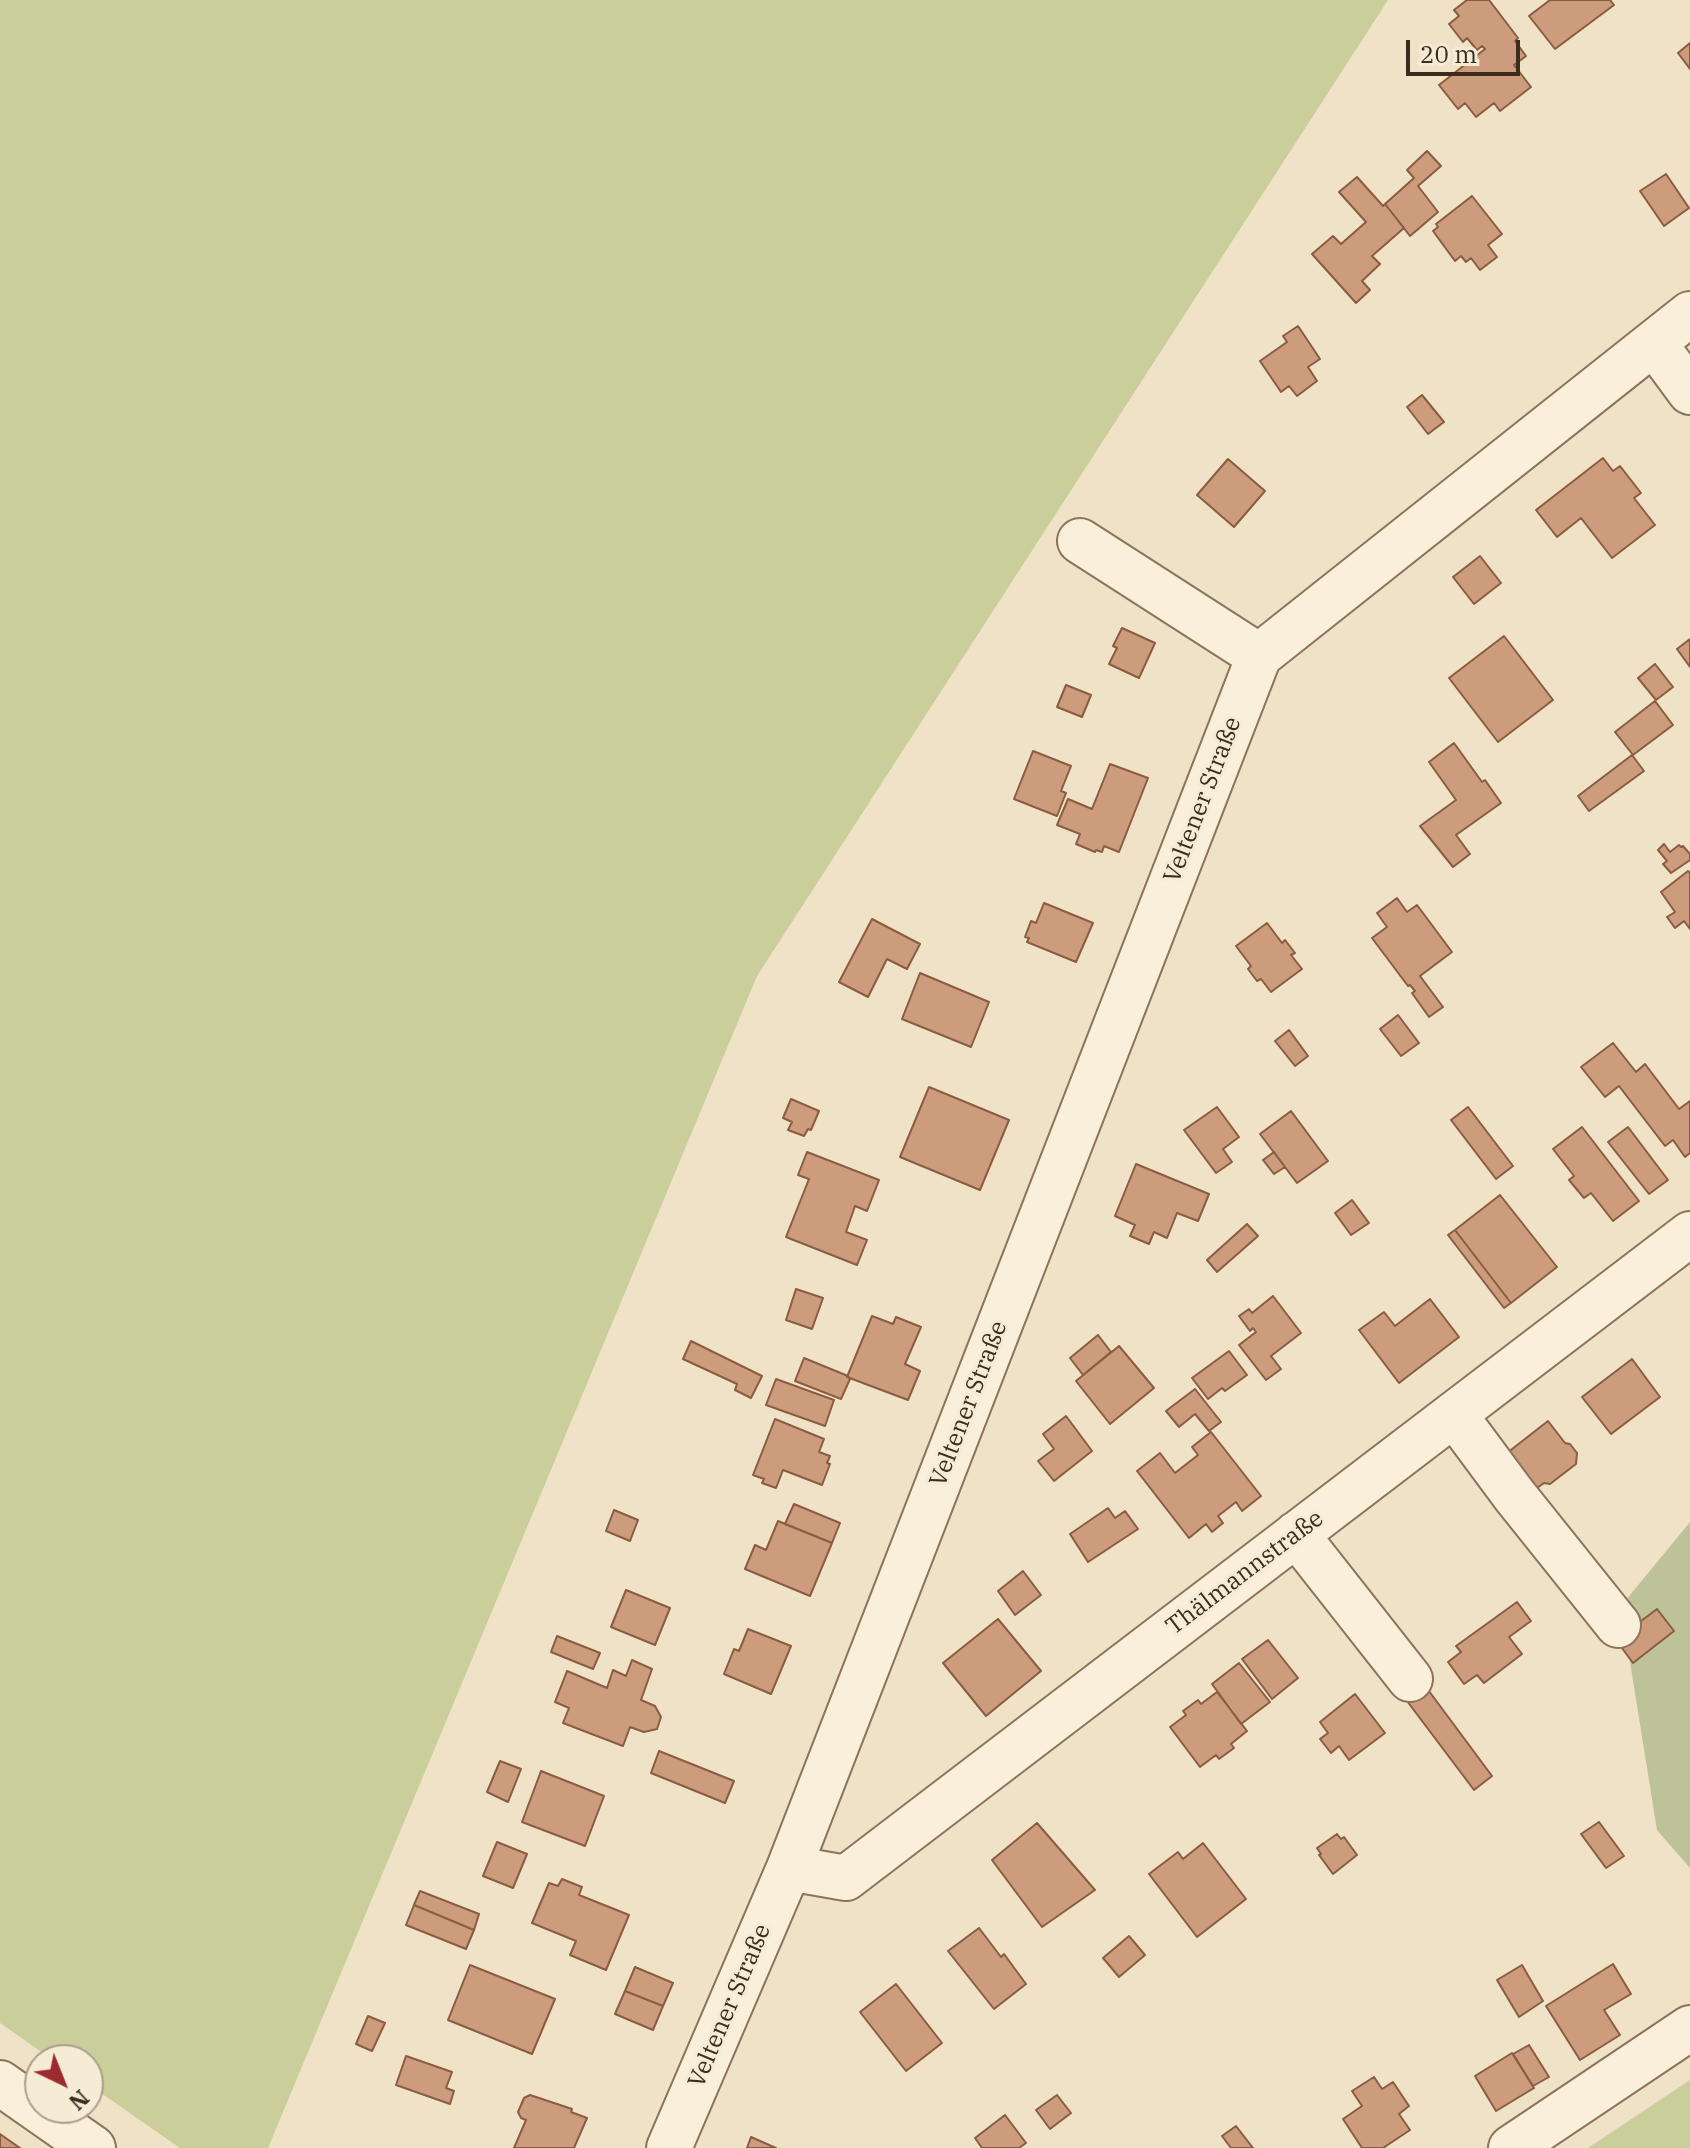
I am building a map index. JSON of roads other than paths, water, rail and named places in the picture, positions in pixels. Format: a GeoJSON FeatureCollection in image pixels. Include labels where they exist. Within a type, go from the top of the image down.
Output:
{"type":"FeatureCollection","features":[{"type":"Feature","properties":{"kind":"street"},"geometry":{"type":"LineString","coordinates":[[1080,541],[1259,656],[1690,314]]}},
{"type":"Feature","properties":{"kind":"street"},"geometry":{"type":"LineString","coordinates":[[1654,343],[1690,392]]}},
{"type":"Feature","properties":{"kind":"street","name":"Veltener Straße"},"geometry":{"type":"LineString","coordinates":[[669,2148],[789,1868],[1259,656]]}},
{"type":"Feature","properties":{"kind":"street","name":"Thälmannstraße"},"geometry":{"type":"LineString","coordinates":[[789,1868],[846,1878],[1690,1234]]}},
{"type":"Feature","properties":{"kind":"street"},"geometry":{"type":"LineString","coordinates":[[1454,1414],[1618,1625]]}},
{"type":"Feature","properties":{"kind":"street"},"geometry":{"type":"LineString","coordinates":[[1296,1534],[1410,1679]]}},
{"type":"Feature","properties":{"kind":"street"},"geometry":{"type":"LineString","coordinates":[[1511,2148],[1690,2028]]}},
{"type":"Feature","properties":{"kind":"street"},"geometry":{"type":"LineString","coordinates":[[0,2083],[93,2148]]}}]}
